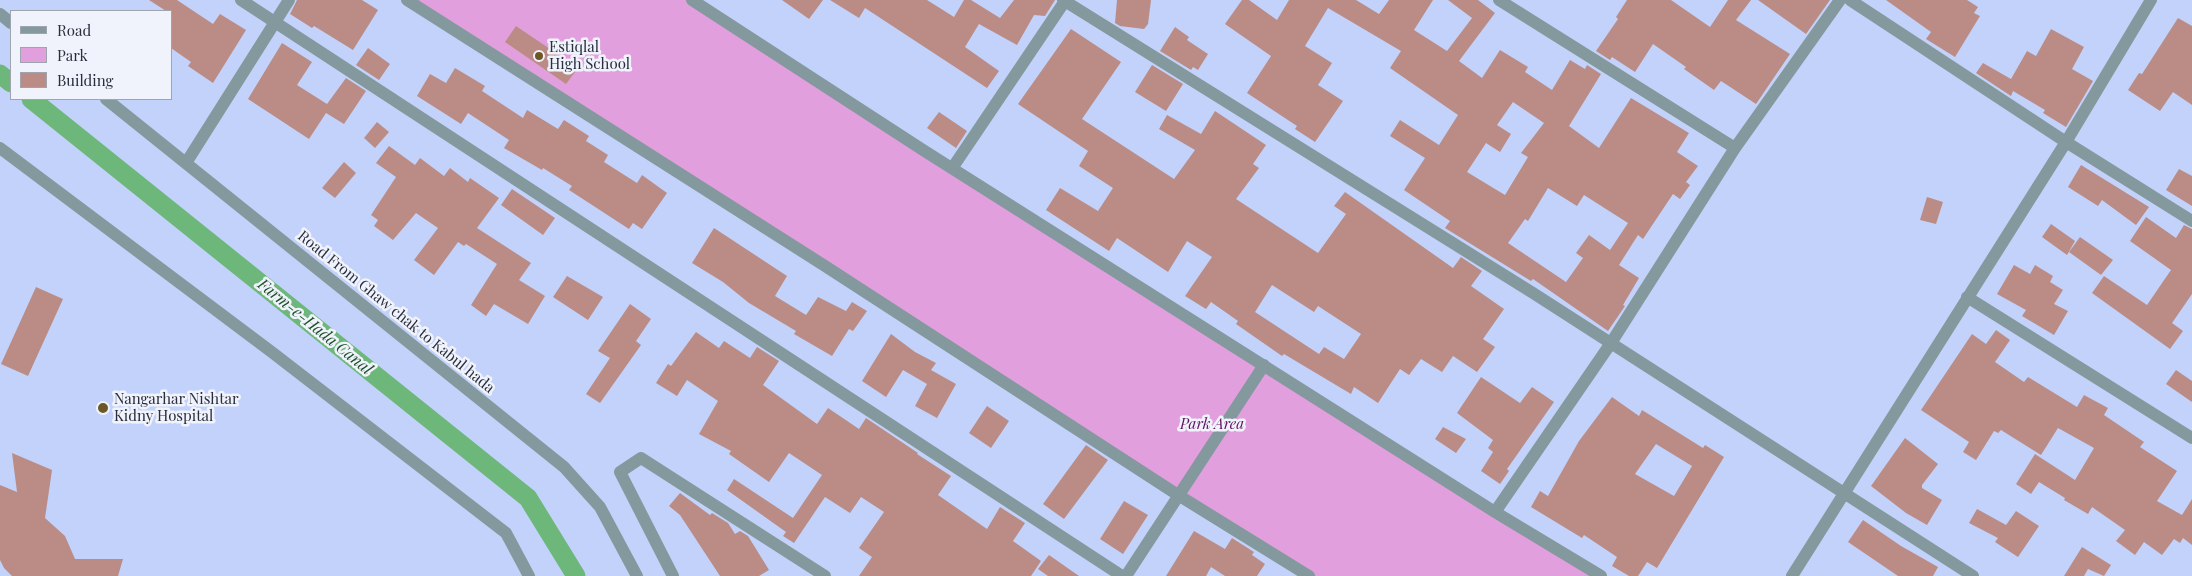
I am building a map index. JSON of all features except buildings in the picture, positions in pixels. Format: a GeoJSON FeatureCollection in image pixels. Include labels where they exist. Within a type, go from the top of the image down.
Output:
{"type":"FeatureCollection","features":[{"type":"Feature","properties":{"kind":"street"},"geometry":{"type":"LineString","coordinates":[[241,0],[1124,576],[1264,365]]}},
{"type":"Feature","properties":{"kind":"street"},"geometry":{"type":"LineString","coordinates":[[186,163],[289,0]]}},
{"type":"Feature","properties":{"kind":"street"},"geometry":{"type":"LineString","coordinates":[[408,0],[825,266],[1178,495],[1309,576]]}},
{"type":"Feature","properties":{"kind":"street"},"geometry":{"type":"LineString","coordinates":[[692,0],[1495,512],[1601,576]]}},
{"type":"Feature","properties":{"kind":"street"},"geometry":{"type":"LineString","coordinates":[[1499,0],[1735,148]]}},
{"type":"Feature","properties":{"kind":"street"},"geometry":{"type":"LineString","coordinates":[[1495,512],[1611,343],[1735,148],[1840,0]]}},
{"type":"Feature","properties":{"kind":"street"},"geometry":{"type":"LineString","coordinates":[[1850,0],[2066,142],[2192,221]]}},
{"type":"Feature","properties":{"kind":"street"},"geometry":{"type":"LineString","coordinates":[[1792,576],[2066,142],[2151,0]]}},
{"type":"Feature","properties":{"kind":"street"},"geometry":{"type":"LineString","coordinates":[[953,167],[1064,1],[1611,343],[1973,576]]}},
{"type":"Feature","properties":{"kind":"street"},"geometry":{"type":"LineString","coordinates":[[0,14],[10,22]]}},
{"type":"Feature","properties":{"kind":"street","name":"Road From Ghaw chak to Kabul hada"},"geometry":{"type":"LineString","coordinates":[[107,100],[564,467],[600,507],[637,576]]}},
{"type":"Feature","properties":{"kind":"street"},"geometry":{"type":"LineString","coordinates":[[0,148],[273,353],[506,533],[529,576]]}},
{"type":"Feature","properties":{"kind":"street"},"geometry":{"type":"LineString","coordinates":[[1968,297],[2192,438]]}},
{"type":"Feature","properties":{"kind":"street"},"geometry":{"type":"LineString","coordinates":[[672,576],[620,472],[641,458],[825,576]]}},
{"type":"Feature","properties":{"kind":"green space","name":"Park Area"},"geometry":{"type":"Polygon","coordinates":[[[407,0],[692,0],[1601,576],[1309,576],[407,0]]]}},
{"type":"Feature","properties":{"kind":"waterway","name":"Farm-e-Hada Canal"},"geometry":{"type":"LineString","coordinates":[[0,74],[10,82]]}},
{"type":"Feature","properties":{"kind":"waterway","name":"Farm-e-Hada Canal"},"geometry":{"type":"LineString","coordinates":[[32,100],[528,498],[576,576]]}},
{"type":"Feature","properties":{"kind":"place","name":"Estiqlal High School"},"geometry":{"type":"Point","coordinates":[539,56]}},
{"type":"Feature","properties":{"kind":"place","name":"Nangarhar Nishtar Kidny Hospital"},"geometry":{"type":"Point","coordinates":[103,408]}}]}
